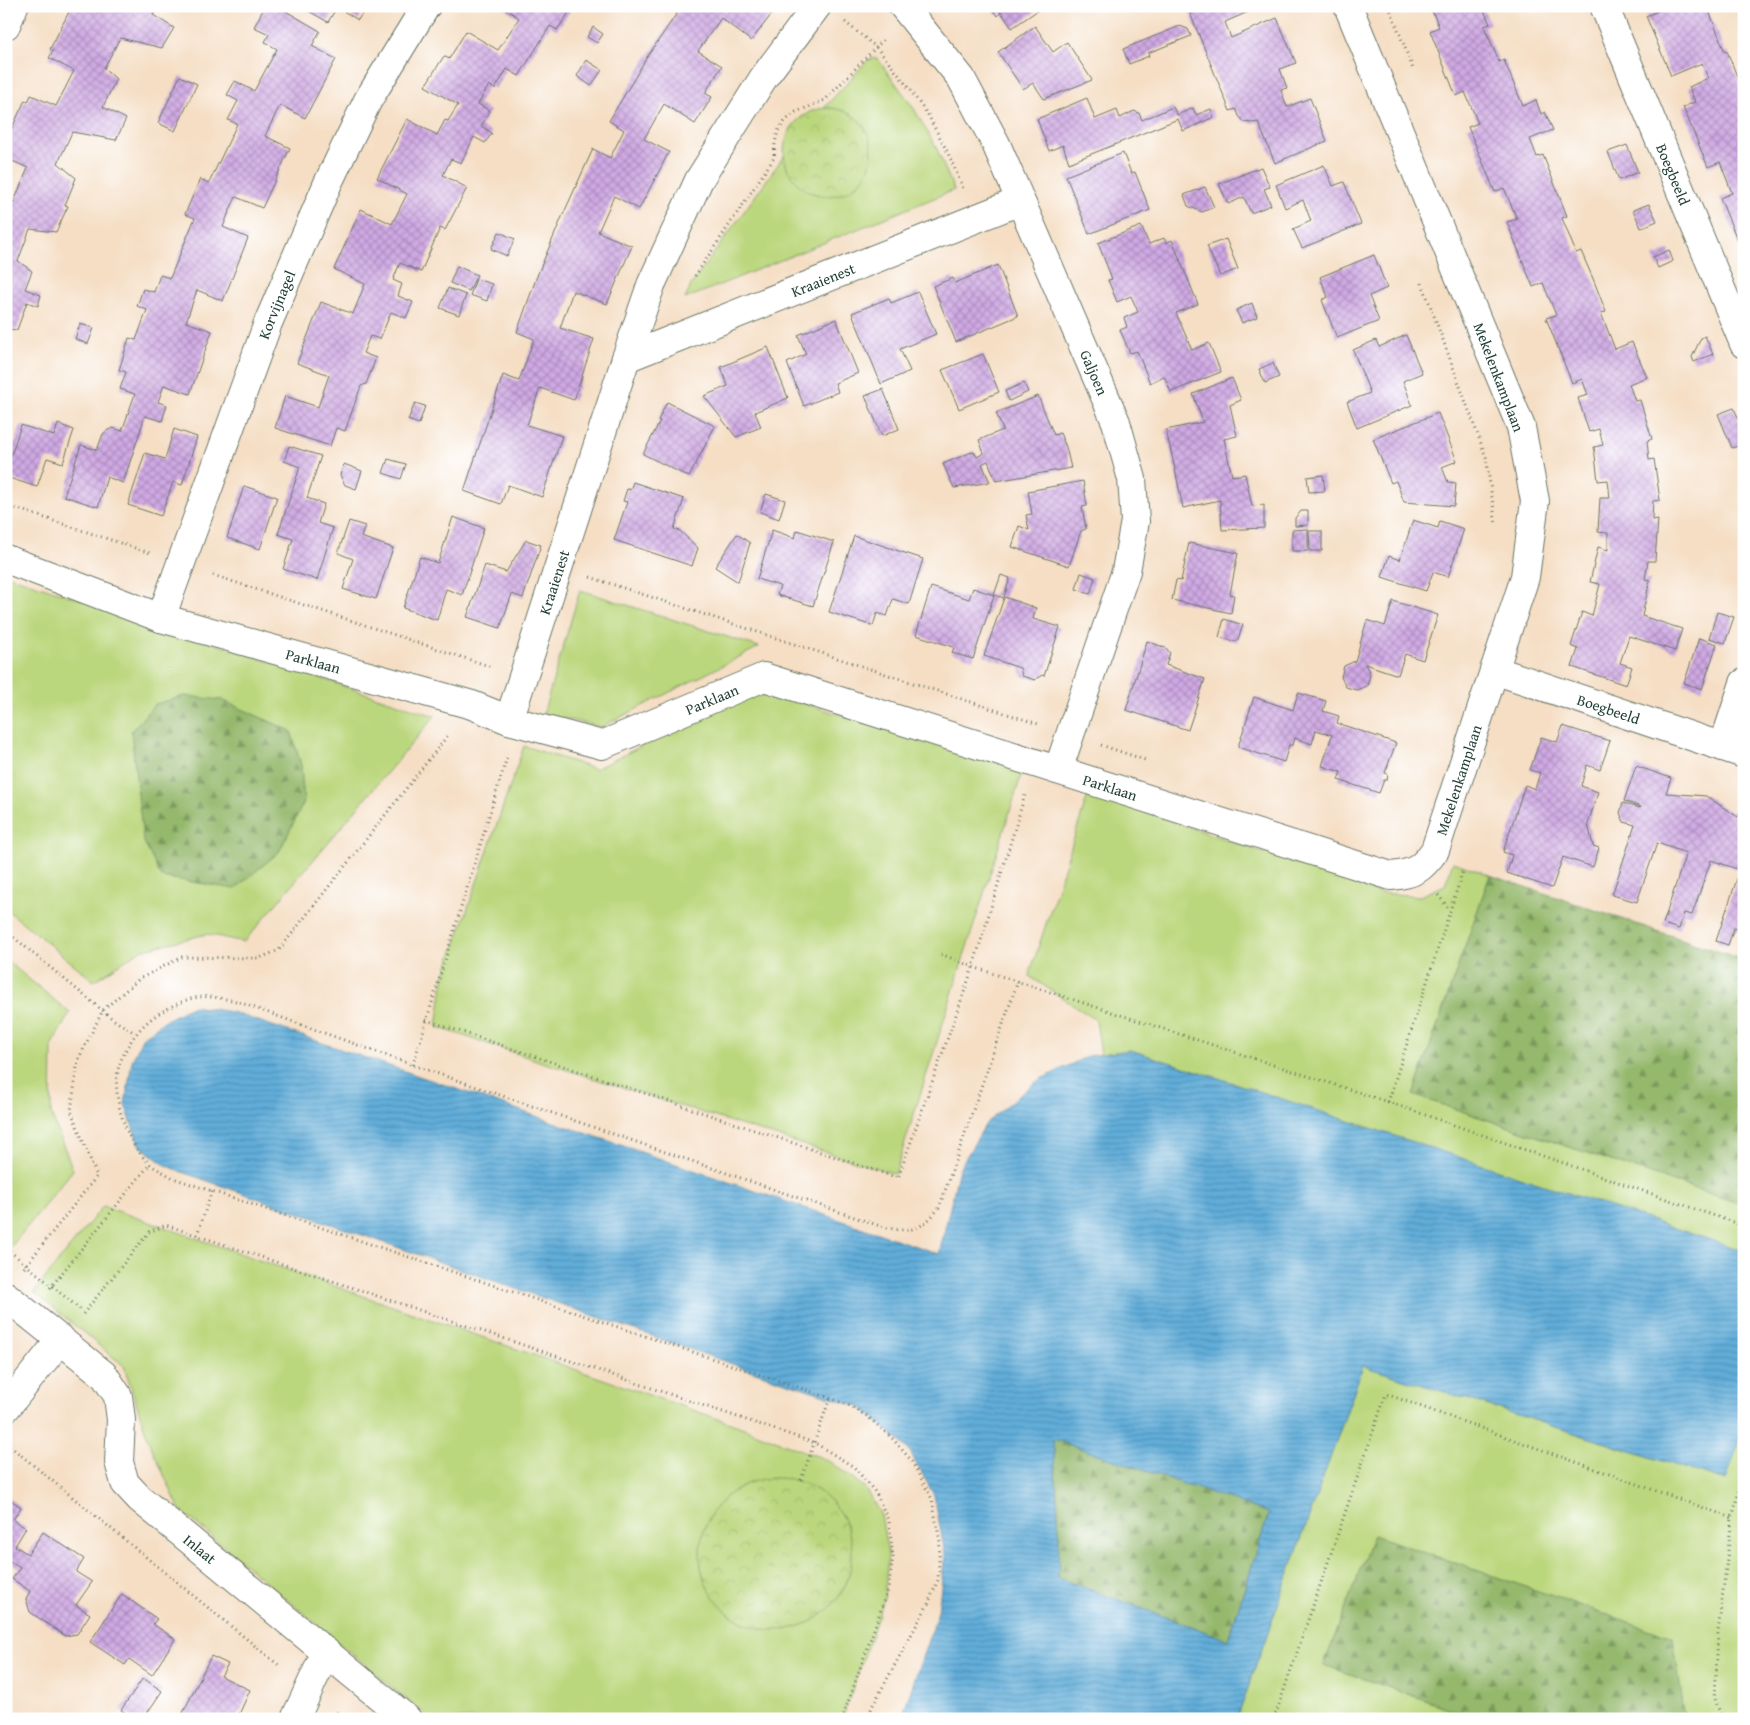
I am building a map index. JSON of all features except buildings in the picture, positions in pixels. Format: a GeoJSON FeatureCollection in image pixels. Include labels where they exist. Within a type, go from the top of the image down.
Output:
{"type":"FeatureCollection","features":[{"type":"Feature","properties":{"kind":"street"},"geometry":{"type":"LineString","coordinates":[[6,25],[14,6]]}},
{"type":"Feature","properties":{"kind":"street","name":"Korvijnagel"},"geometry":{"type":"LineString","coordinates":[[161,618],[268,323],[328,183],[368,100],[426,6]]}},
{"type":"Feature","properties":{"kind":"street","name":"Mekelenkamplaan"},"geometry":{"type":"LineString","coordinates":[[1348,6],[1521,427],[1535,501],[1524,577],[1435,850],[1427,862],[1418,870]]}},
{"type":"Feature","properties":{"kind":"street","name":"Boegbeeld"},"geometry":{"type":"LineString","coordinates":[[1604,6],[1744,344]]}},
{"type":"Feature","properties":{"kind":"street","name":"Galjoen"},"geometry":{"type":"LineString","coordinates":[[909,8],[961,78],[996,144],[1116,422],[1132,479],[1136,521],[1126,571],[1070,734],[1047,767]]}},
{"type":"Feature","properties":{"kind":"street","name":"Kraaienest"},"geometry":{"type":"LineString","coordinates":[[513,721],[522,678],[651,285],[699,180],[764,77],[828,12]]}},
{"type":"Feature","properties":{"kind":"street","name":"Kraaienest"},"geometry":{"type":"LineString","coordinates":[[626,358],[1020,201]]}},
{"type":"Feature","properties":{"kind":"street","name":"Parklaan"},"geometry":{"type":"LineString","coordinates":[[6,559],[161,618],[472,705],[513,721],[602,745],[764,677],[1391,876],[1405,875],[1418,870]]}},
{"type":"Feature","properties":{"kind":"street","name":"Boegbeeld"},"geometry":{"type":"LineString","coordinates":[[1494,670],[1734,751],[1744,683]]}},
{"type":"Feature","properties":{"kind":"street","name":"Inlaat"},"geometry":{"type":"LineString","coordinates":[[6,1296],[61,1338],[104,1375],[118,1396],[121,1420],[119,1462],[125,1483],[140,1499],[407,1719]]}},
{"type":"Feature","properties":{"kind":"street"},"geometry":{"type":"LineString","coordinates":[[6,1408],[61,1338]]}},
{"type":"Feature","properties":{"kind":"street"},"geometry":{"type":"LineString","coordinates":[[295,1719],[326,1652]]}},
{"type":"Feature","properties":{"kind":"path"},"geometry":{"type":"LineString","coordinates":[[1389,6],[1414,71]]}},
{"type":"Feature","properties":{"kind":"path"},"geometry":{"type":"LineString","coordinates":[[694,278],[774,158],[778,131],[785,121],[796,112],[825,100],[876,47],[909,8]]}},
{"type":"Feature","properties":{"kind":"path"},"geometry":{"type":"LineString","coordinates":[[828,12],[876,47],[902,78],[928,115],[948,153],[976,219]]}},
{"type":"Feature","properties":{"kind":"path"},"geometry":{"type":"LineString","coordinates":[[1422,281],[1486,457],[1497,532]]}},
{"type":"Feature","properties":{"kind":"path"},"geometry":{"type":"LineString","coordinates":[[6,505],[522,678]]}},
{"type":"Feature","properties":{"kind":"path"},"geometry":{"type":"LineString","coordinates":[[558,567],[1070,734],[1153,763]]}},
{"type":"Feature","properties":{"kind":"path"},"geometry":{"type":"LineString","coordinates":[[22,1270],[97,1176],[71,1111],[78,1060],[103,1010],[139,979],[182,957],[260,958],[279,950],[472,705]]}},
{"type":"Feature","properties":{"kind":"path"},"geometry":{"type":"LineString","coordinates":[[413,1064],[513,721]]}},
{"type":"Feature","properties":{"kind":"path"},"geometry":{"type":"LineString","coordinates":[[426,1020],[898,1178],[973,966],[1047,767]]}},
{"type":"Feature","properties":{"kind":"path"},"geometry":{"type":"LineString","coordinates":[[1388,1102],[1465,864]]}},
{"type":"Feature","properties":{"kind":"path"},"geometry":{"type":"LineString","coordinates":[[6,931],[114,1020],[136,1033]]}},
{"type":"Feature","properties":{"kind":"path"},"geometry":{"type":"LineString","coordinates":[[941,954],[1388,1102],[1744,1226]]}},
{"type":"Feature","properties":{"kind":"path"},"geometry":{"type":"LineString","coordinates":[[867,1719],[932,1596],[938,1580],[940,1542],[932,1499],[911,1460],[892,1438],[867,1416],[848,1405],[830,1398],[173,1178],[150,1164],[137,1150],[124,1126],[116,1092],[119,1064],[136,1033],[153,1016],[172,1006],[202,997],[233,1000],[883,1227],[902,1231],[917,1228],[930,1219],[939,1208],[1018,981]]}},
{"type":"Feature","properties":{"kind":"path"},"geometry":{"type":"LineString","coordinates":[[52,1285],[150,1164]]}},
{"type":"Feature","properties":{"kind":"path"},"geometry":{"type":"LineString","coordinates":[[197,1235],[212,1191]]}},
{"type":"Feature","properties":{"kind":"path"},"geometry":{"type":"LineString","coordinates":[[61,1338],[85,1312],[149,1232],[166,1225],[815,1443],[854,1468],[876,1493],[889,1522],[893,1557],[888,1590],[842,1719]]}},
{"type":"Feature","properties":{"kind":"path"},"geometry":{"type":"LineString","coordinates":[[6,1248],[85,1312]]}},
{"type":"Feature","properties":{"kind":"path"},"geometry":{"type":"LineString","coordinates":[[1274,1719],[1386,1394],[1732,1518]]}},
{"type":"Feature","properties":{"kind":"path"},"geometry":{"type":"LineString","coordinates":[[801,1480],[830,1398]]}},
{"type":"Feature","properties":{"kind":"path"},"geometry":{"type":"LineString","coordinates":[[6,1443],[344,1719]]}},
{"type":"Feature","properties":{"kind":"path"},"geometry":{"type":"LineString","coordinates":[[1722,1719],[1715,1699],[1718,1632],[1732,1518],[1744,1472]]}},
{"type":"Feature","properties":{"kind":"green space"},"geometry":{"type":"Polygon","coordinates":[[[877,58],[913,107],[936,147],[954,190],[685,299],[691,285],[784,156],[787,169],[831,108],[824,108],[868,60],[877,58]]]}},
{"type":"Feature","properties":{"kind":"green space"},"geometry":{"type":"Polygon","coordinates":[[[828,108],[845,111],[859,121],[869,135],[872,152],[869,169],[859,183],[845,193],[828,196],[811,193],[797,183],[787,169],[784,152],[787,135],[797,121],[811,111],[828,108]]]}},
{"type":"Feature","properties":{"kind":"green space"},"geometry":{"type":"Polygon","coordinates":[[[6,575],[435,716],[244,942],[207,934],[141,950],[94,981],[6,909],[6,575]]]}},
{"type":"Feature","properties":{"kind":"green space"},"geometry":{"type":"Polygon","coordinates":[[[580,590],[759,647],[601,727],[543,714],[580,590]]]}},
{"type":"Feature","properties":{"kind":"green space"},"geometry":{"type":"Polygon","coordinates":[[[757,689],[1023,770],[895,1174],[437,1027],[444,977],[524,746],[595,769],[757,689]]]}},
{"type":"Feature","properties":{"kind":"green space"},"geometry":{"type":"Polygon","coordinates":[[[185,696],[222,700],[291,731],[301,765],[304,802],[279,852],[235,889],[161,877],[143,840],[131,731],[155,704],[185,696]]]}},
{"type":"Feature","properties":{"kind":"green space"},"geometry":{"type":"Polygon","coordinates":[[[1089,792],[1380,893],[1420,896],[1445,885],[1453,862],[1490,875],[1413,1095],[1744,1205],[1744,1251],[1130,1050],[1101,1054],[1096,1020],[1029,976],[1089,792]]]}},
{"type":"Feature","properties":{"kind":"green space"},"geometry":{"type":"Polygon","coordinates":[[[1490,875],[1744,960],[1744,1205],[1413,1095],[1490,875]]]}},
{"type":"Feature","properties":{"kind":"green space"},"geometry":{"type":"Polygon","coordinates":[[[6,960],[70,1013],[52,1044],[51,1114],[73,1170],[6,1253],[6,960]]]}},
{"type":"Feature","properties":{"kind":"green space"},"geometry":{"type":"Polygon","coordinates":[[[103,1206],[736,1425],[827,1460],[864,1487],[881,1515],[888,1555],[884,1599],[842,1719],[430,1719],[180,1510],[149,1442],[124,1366],[34,1292],[103,1206]]]}},
{"type":"Feature","properties":{"kind":"green space"},"geometry":{"type":"Polygon","coordinates":[[[1363,1366],[1725,1481],[1744,1428],[1744,1719],[1685,1719],[1672,1637],[1373,1535],[1324,1665],[1480,1719],[1237,1719],[1363,1366]]]}},
{"type":"Feature","properties":{"kind":"green space"},"geometry":{"type":"Polygon","coordinates":[[[1053,1439],[1269,1513],[1228,1640],[1058,1578],[1059,1530],[1053,1439]]]}},
{"type":"Feature","properties":{"kind":"green space"},"geometry":{"type":"Polygon","coordinates":[[[776,1478],[791,1479],[805,1483],[830,1500],[847,1525],[851,1539],[851,1569],[847,1583],[830,1608],[805,1625],[791,1629],[776,1630],[761,1629],[747,1625],[722,1608],[705,1583],[701,1569],[700,1554],[701,1539],[705,1525],[722,1500],[747,1483],[761,1479],[776,1478]]]}},
{"type":"Feature","properties":{"kind":"green space"},"geometry":{"type":"Polygon","coordinates":[[[1373,1535],[1673,1637],[1685,1719],[1480,1719],[1324,1665],[1373,1535]]]}},
{"type":"Feature","properties":{"kind":"water"},"geometry":{"type":"Polygon","coordinates":[[[193,1006],[232,1012],[939,1254],[959,1169],[987,1122],[1037,1081],[1088,1056],[1130,1050],[1744,1251],[1744,1428],[1726,1481],[1363,1366],[1237,1719],[901,1719],[938,1611],[945,1554],[934,1495],[908,1449],[861,1407],[755,1372],[179,1171],[162,1163],[139,1145],[125,1104],[132,1061],[142,1038],[164,1021],[193,1006]],[[1053,1439],[1059,1530],[1058,1578],[1228,1640],[1269,1513],[1053,1439]]]}}]}
